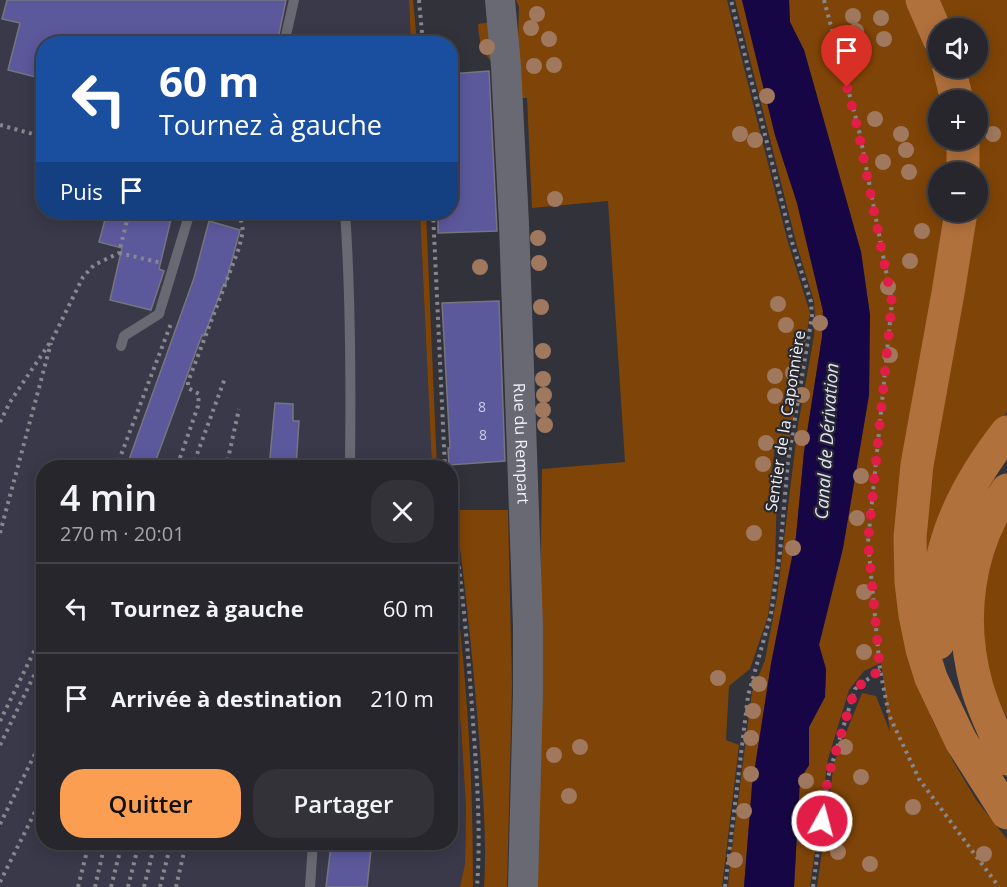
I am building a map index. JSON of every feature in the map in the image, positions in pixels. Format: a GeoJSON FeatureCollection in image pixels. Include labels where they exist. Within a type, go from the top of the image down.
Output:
{"type":"FeatureCollection","features":[{"type":"Feature","properties":{"kind":"highway"},"geometry":{"type":"LineString","coordinates":[[922,0],[930,18]]}},
{"type":"Feature","properties":{"kind":"highway"},"geometry":{"type":"LineString","coordinates":[[959,222],[917,465],[910,537],[911,582],[922,650],[932,678],[961,741],[1007,813]]}},
{"type":"Feature","properties":{"kind":"highway"},"geometry":{"type":"LineString","coordinates":[[949,712],[937,630],[936,595],[940,563],[956,515],[971,484],[1007,432]]}},
{"type":"Feature","properties":{"kind":"highway"},"geometry":{"type":"LineString","coordinates":[[1007,490],[987,524],[974,559],[969,588],[967,625],[970,657],[977,687],[987,718],[1007,759]]}},
{"type":"Feature","properties":{"kind":"street","name":"Rue du Rempart"},"geometry":{"type":"LineString","coordinates":[[500,0],[506,66],[514,224],[528,626],[523,887]]}},
{"type":"Feature","properties":{"kind":"lane"},"geometry":{"type":"LineString","coordinates":[[286,36],[294,0]]}},
{"type":"Feature","properties":{"kind":"lane"},"geometry":{"type":"LineString","coordinates":[[121,346],[124,336],[159,314],[188,219]]}},
{"type":"Feature","properties":{"kind":"lane"},"geometry":{"type":"LineString","coordinates":[[346,219],[352,378],[350,460]]}},
{"type":"Feature","properties":{"kind":"lane"},"geometry":{"type":"LineString","coordinates":[[310,887],[313,850]]}},
{"type":"Feature","properties":{"kind":"path"},"geometry":{"type":"LineString","coordinates":[[419,0],[422,36]]}},
{"type":"Feature","properties":{"kind":"path","name":"Sentier de la Caponnière"},"geometry":{"type":"LineString","coordinates":[[725,887],[748,696],[771,614],[780,552],[788,461],[812,316],[811,302],[792,242],[731,0]]}},
{"type":"Feature","properties":{"kind":"path"},"geometry":{"type":"LineString","coordinates":[[824,0],[858,130],[892,302],[868,542],[880,670],[889,715],[919,779],[1000,886]]}},
{"type":"Feature","properties":{"kind":"path"},"geometry":{"type":"LineString","coordinates":[[0,125],[36,135]]}},
{"type":"Feature","properties":{"kind":"path"},"geometry":{"type":"LineString","coordinates":[[119,253],[127,219]]}},
{"type":"Feature","properties":{"kind":"path"},"geometry":{"type":"LineString","coordinates":[[183,460],[180,458],[198,406],[199,394],[188,388],[189,382],[225,288],[243,231],[241,219]]}},
{"type":"Feature","properties":{"kind":"path"},"geometry":{"type":"LineString","coordinates":[[433,219],[445,460]]}},
{"type":"Feature","properties":{"kind":"path"},"geometry":{"type":"LineString","coordinates":[[0,422],[10,402],[53,338],[83,277],[94,265],[119,253],[173,266]]}},
{"type":"Feature","properties":{"kind":"path"},"geometry":{"type":"LineString","coordinates":[[120,460],[176,310]]}},
{"type":"Feature","properties":{"kind":"path"},"geometry":{"type":"LineString","coordinates":[[0,533],[53,338]]}},
{"type":"Feature","properties":{"kind":"path"},"geometry":{"type":"LineString","coordinates":[[195,460],[225,378]]}},
{"type":"Feature","properties":{"kind":"path"},"geometry":{"type":"LineString","coordinates":[[228,460],[239,409]]}},
{"type":"Feature","properties":{"kind":"path"},"geometry":{"type":"LineString","coordinates":[[458,573],[468,655],[477,801],[479,846],[477,887]]}},
{"type":"Feature","properties":{"kind":"path"},"geometry":{"type":"LineString","coordinates":[[0,720],[36,647]]}},
{"type":"Feature","properties":{"kind":"path"},"geometry":{"type":"LineString","coordinates":[[813,887],[828,777],[838,744],[855,689],[880,670]]}},
{"type":"Feature","properties":{"kind":"path"},"geometry":{"type":"LineString","coordinates":[[0,745],[36,671]]}},
{"type":"Feature","properties":{"kind":"path"},"geometry":{"type":"LineString","coordinates":[[0,824],[36,752]]}},
{"type":"Feature","properties":{"kind":"path"},"geometry":{"type":"LineString","coordinates":[[0,882],[36,810]]}},
{"type":"Feature","properties":{"kind":"path"},"geometry":{"type":"LineString","coordinates":[[78,887],[87,850]]}},
{"type":"Feature","properties":{"kind":"path"},"geometry":{"type":"LineString","coordinates":[[95,887],[103,850]]}},
{"type":"Feature","properties":{"kind":"path"},"geometry":{"type":"LineString","coordinates":[[111,887],[120,850]]}},
{"type":"Feature","properties":{"kind":"path"},"geometry":{"type":"LineString","coordinates":[[128,887],[137,850]]}},
{"type":"Feature","properties":{"kind":"path"},"geometry":{"type":"LineString","coordinates":[[144,887],[153,850]]}},
{"type":"Feature","properties":{"kind":"path"},"geometry":{"type":"LineString","coordinates":[[160,887],[169,850]]}},
{"type":"Feature","properties":{"kind":"path"},"geometry":{"type":"LineString","coordinates":[[176,887],[184,850]]}},
{"type":"Feature","properties":{"kind":"shaded area"},"geometry":{"type":"Polygon","coordinates":[[[0,0],[409,0],[411,36],[36,36],[36,219],[420,219],[432,460],[36,460],[36,850],[458,850],[458,700],[466,807],[465,864],[460,887],[0,887],[0,0]]]}},
{"type":"Feature","properties":{"kind":"shaded area"},"geometry":{"type":"Polygon","coordinates":[[[409,0],[413,0],[416,36],[411,36],[409,0]]]}},
{"type":"Feature","properties":{"kind":"shaded area"},"geometry":{"type":"Polygon","coordinates":[[[516,0],[727,0],[787,239],[810,313],[790,438],[775,446],[771,477],[777,488],[775,567],[768,616],[750,669],[729,686],[726,740],[739,745],[722,887],[536,887],[542,469],[625,462],[608,201],[532,208],[527,98],[516,98],[519,7],[516,0]]]}},
{"type":"Feature","properties":{"kind":"shaded area"},"geometry":{"type":"Polygon","coordinates":[[[735,0],[742,0],[775,135],[797,203],[823,311],[822,337],[804,452],[796,537],[771,664],[752,786],[744,887],[728,887],[730,864],[752,692],[765,660],[777,597],[798,425],[814,336],[815,318],[814,301],[797,246],[735,0]]]}},
{"type":"Feature","properties":{"kind":"shaded area"},"geometry":{"type":"Polygon","coordinates":[[[789,0],[911,0],[928,36],[928,78],[942,78],[945,90],[928,90],[928,150],[952,150],[953,162],[928,162],[928,222],[949,222],[916,414],[932,719],[977,801],[1007,839],[1007,887],[817,887],[834,763],[862,693],[876,696],[890,732],[881,663],[864,671],[849,690],[828,759],[810,887],[794,887],[800,779],[809,765],[809,727],[825,697],[826,669],[819,645],[843,548],[869,395],[870,315],[861,252],[804,50],[790,22],[789,0]]]}},
{"type":"Feature","properties":{"kind":"shaded area"},"geometry":{"type":"Polygon","coordinates":[[[935,0],[1007,0],[1007,412],[972,456],[923,571],[918,524],[968,222],[988,222],[988,162],[978,162],[978,150],[988,150],[988,90],[964,90],[962,78],[988,78],[988,18],[943,18],[935,0]]]}},
{"type":"Feature","properties":{"kind":"shaded area"},"geometry":{"type":"Polygon","coordinates":[[[492,22],[495,60],[490,60],[484,51],[478,29],[478,24],[492,22]]]}},
{"type":"Feature","properties":{"kind":"shaded area"},"geometry":{"type":"Polygon","coordinates":[[[420,219],[426,219],[437,460],[432,460],[420,219]]]}},
{"type":"Feature","properties":{"kind":"shaded area"},"geometry":{"type":"Polygon","coordinates":[[[458,510],[508,510],[512,686],[507,887],[484,887],[485,836],[480,750],[458,532],[458,510]]]}},
{"type":"Feature","properties":{"kind":"shaded area"},"geometry":{"type":"Polygon","coordinates":[[[1007,517],[1007,718],[995,692],[985,655],[981,603],[999,531],[1007,517]]]}},
{"type":"Feature","properties":{"kind":"shaded area"},"geometry":{"type":"Polygon","coordinates":[[[458,611],[468,720],[473,887],[460,887],[465,864],[466,807],[458,700],[458,611]]]}},
{"type":"Feature","properties":{"kind":"water","name":"Canal de Dérivation"},"geometry":{"type":"Polygon","coordinates":[[[742,0],[789,0],[790,22],[804,50],[861,252],[870,315],[869,395],[843,548],[819,645],[826,669],[825,697],[809,727],[809,765],[800,779],[794,887],[744,887],[752,786],[771,664],[796,537],[804,452],[822,337],[823,311],[797,203],[775,135],[742,0]]]}},
{"type":"Feature","properties":{"kind":"building"},"geometry":{"type":"Polygon","coordinates":[[[7,0],[286,0],[279,36],[36,36],[36,77],[8,70],[20,23],[2,19],[7,0]]]}},
{"type":"Feature","properties":{"kind":"building"},"geometry":{"type":"Polygon","coordinates":[[[489,71],[497,231],[438,233],[438,219],[458,219],[458,73],[489,71]]]}},
{"type":"Feature","properties":{"kind":"building"},"geometry":{"type":"Polygon","coordinates":[[[105,219],[171,219],[159,269],[164,271],[151,310],[110,300],[122,248],[99,242],[105,219]]]}},
{"type":"Feature","properties":{"kind":"building"},"geometry":{"type":"Polygon","coordinates":[[[209,221],[240,230],[225,286],[223,286],[204,336],[202,335],[156,460],[129,460],[194,278],[209,221]]]}},
{"type":"Feature","properties":{"kind":"building"},"geometry":{"type":"Polygon","coordinates":[[[499,301],[505,461],[458,464],[458,460],[449,460],[448,448],[450,448],[442,303],[499,301]]]}},
{"type":"Feature","properties":{"kind":"building"},"geometry":{"type":"Polygon","coordinates":[[[275,403],[293,404],[293,421],[299,421],[297,460],[270,460],[275,403]]]}},
{"type":"Feature","properties":{"kind":"building"},"geometry":{"type":"Polygon","coordinates":[[[330,850],[371,850],[367,887],[326,887],[330,850]]]}},
{"type":"Feature","properties":{"kind":"route"},"geometry":{"type":"LineString","coordinates":[[822,821],[828,777],[855,689],[880,670],[868,542],[892,302],[858,130],[847,87]]}}]}
